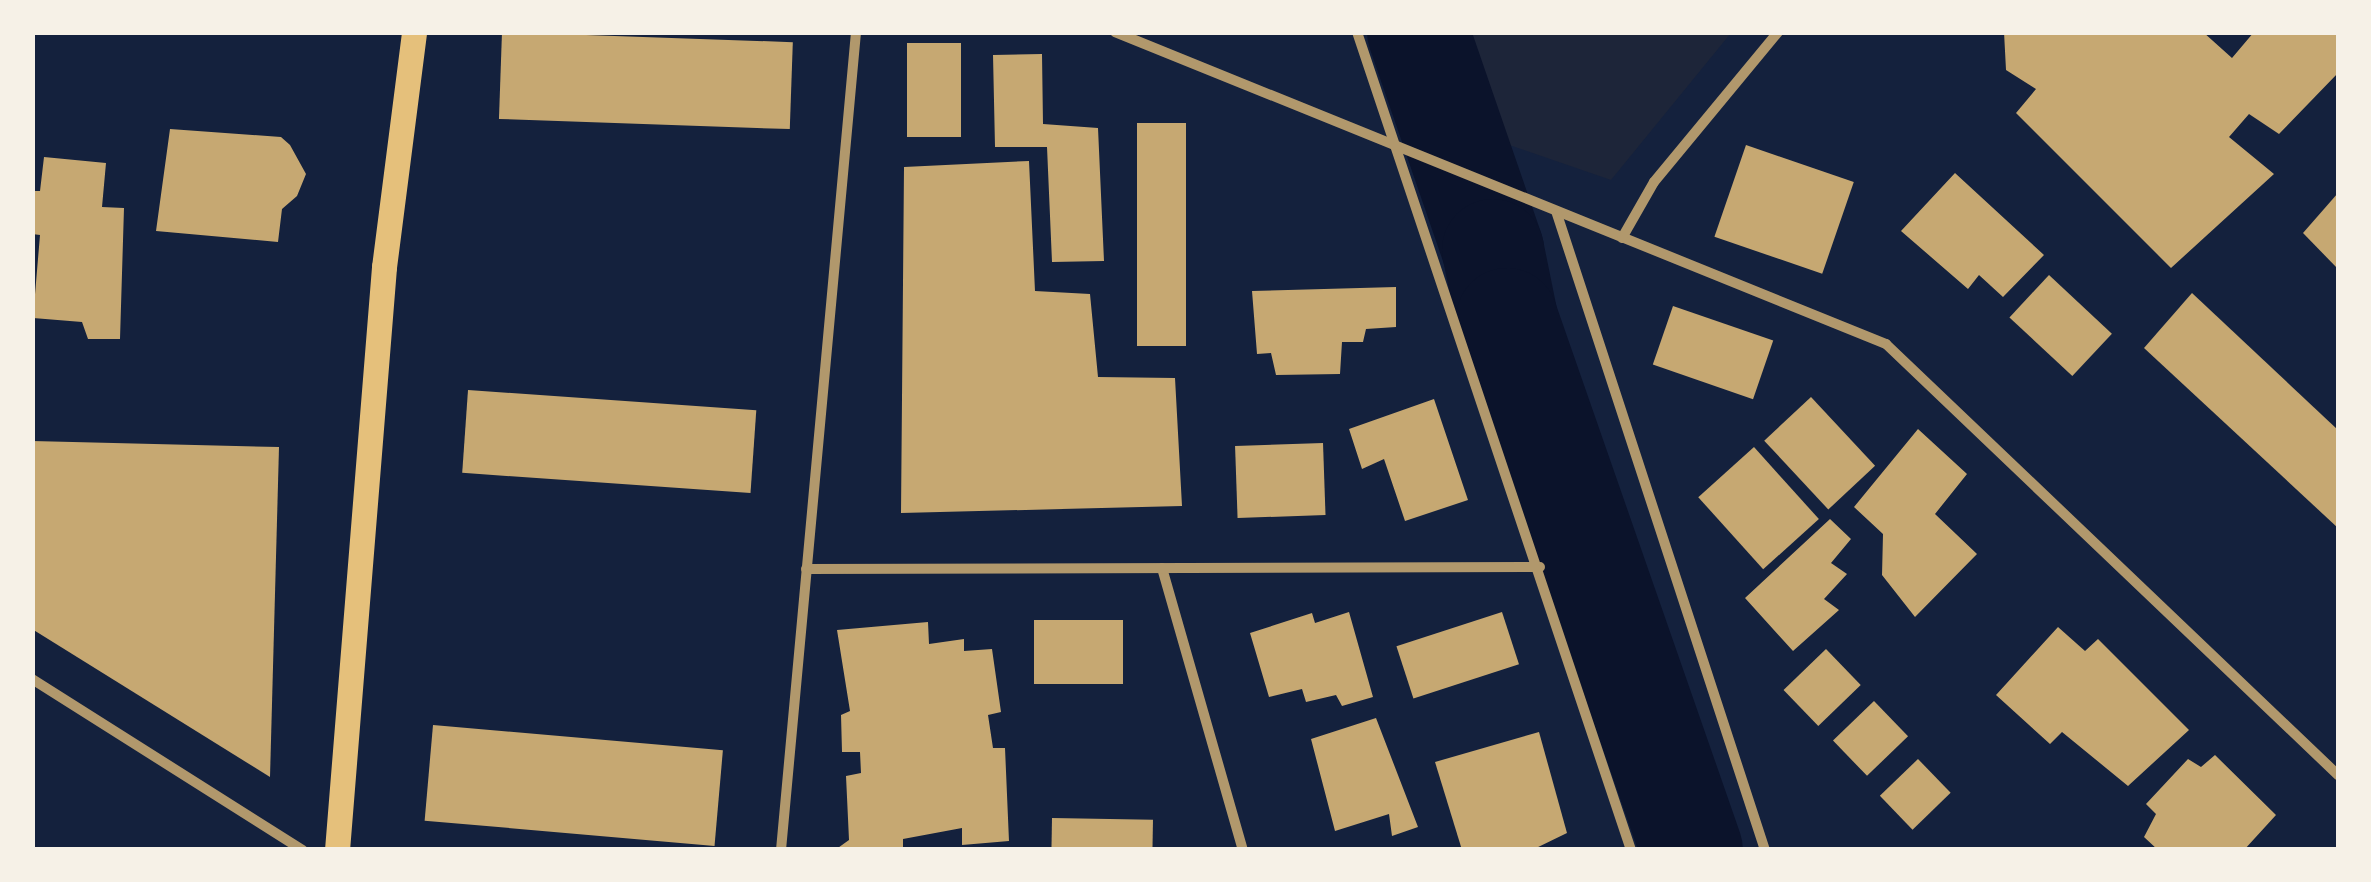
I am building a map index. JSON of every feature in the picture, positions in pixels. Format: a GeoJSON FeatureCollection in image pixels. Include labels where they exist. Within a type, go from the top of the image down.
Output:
{"type":"FeatureCollection","features":[{"type":"Feature","properties":{"kind":"main road"},"geometry":{"type":"LineString","coordinates":[[337,850],[384,267],[414,32]]}},
{"type":"Feature","properties":{"kind":"street"},"geometry":{"type":"LineString","coordinates":[[781,850],[856,32]]}},
{"type":"Feature","properties":{"kind":"street"},"geometry":{"type":"LineString","coordinates":[[1114,32],[1886,344],[2338,775]]}},
{"type":"Feature","properties":{"kind":"street"},"geometry":{"type":"LineString","coordinates":[[1357,32],[1391,144],[1540,567],[1631,850]]}},
{"type":"Feature","properties":{"kind":"street"},"geometry":{"type":"LineString","coordinates":[[1622,238],[1654,182],[1778,32]]}},
{"type":"Feature","properties":{"kind":"street"},"geometry":{"type":"LineString","coordinates":[[1556,211],[1765,850]]}},
{"type":"Feature","properties":{"kind":"street"},"geometry":{"type":"LineString","coordinates":[[806,569],[1540,567]]}},
{"type":"Feature","properties":{"kind":"street"},"geometry":{"type":"LineString","coordinates":[[1162,568],[1244,850]]}},
{"type":"Feature","properties":{"kind":"street"},"geometry":{"type":"LineString","coordinates":[[32,679],[302,850]]}},
{"type":"Feature","properties":{"kind":"shaded area"},"geometry":{"type":"Polygon","coordinates":[[[1465,32],[1731,33],[1611,180],[1480,135],[1465,32]]]}},
{"type":"Feature","properties":{"kind":"building"},"geometry":{"type":"Polygon","coordinates":[[[502,32],[793,42],[790,129],[499,119],[502,32]]]}},
{"type":"Feature","properties":{"kind":"building"},"geometry":{"type":"Polygon","coordinates":[[[2004,32],[2203,32],[2232,58],[2254,32],[2338,32],[2338,73],[2279,134],[2249,114],[2229,137],[2274,174],[2171,268],[2016,113],[2036,89],[2006,70],[2004,32]]]}},
{"type":"Feature","properties":{"kind":"building"},"geometry":{"type":"Polygon","coordinates":[[[907,43],[961,43],[961,137],[907,137],[907,43]]]}},
{"type":"Feature","properties":{"kind":"building"},"geometry":{"type":"Polygon","coordinates":[[[1042,54],[1043,124],[1098,128],[1104,261],[1052,262],[1047,147],[995,147],[993,55],[1042,54]]]}},
{"type":"Feature","properties":{"kind":"building"},"geometry":{"type":"Polygon","coordinates":[[[1137,123],[1186,123],[1186,346],[1137,346],[1137,123]]]}},
{"type":"Feature","properties":{"kind":"building"},"geometry":{"type":"Polygon","coordinates":[[[170,129],[281,137],[290,145],[306,174],[297,196],[282,209],[278,242],[156,231],[170,129]]]}},
{"type":"Feature","properties":{"kind":"building"},"geometry":{"type":"Polygon","coordinates":[[[1746,145],[1854,182],[1822,274],[1714,237],[1746,145]]]}},
{"type":"Feature","properties":{"kind":"building"},"geometry":{"type":"Polygon","coordinates":[[[44,157],[106,163],[102,207],[124,208],[120,339],[88,339],[82,322],[33,318],[40,235],[32,234],[32,191],[40,191],[44,157]]]}},
{"type":"Feature","properties":{"kind":"building"},"geometry":{"type":"Polygon","coordinates":[[[1029,161],[1035,291],[1090,294],[1098,377],[1175,378],[1182,506],[901,513],[904,167],[1029,161]]]}},
{"type":"Feature","properties":{"kind":"building"},"geometry":{"type":"Polygon","coordinates":[[[1955,173],[2044,255],[2003,297],[1979,275],[1968,289],[1901,231],[1955,173]]]}},
{"type":"Feature","properties":{"kind":"building"},"geometry":{"type":"Polygon","coordinates":[[[2338,193],[2338,269],[2303,233],[2338,193]]]}},
{"type":"Feature","properties":{"kind":"building"},"geometry":{"type":"Polygon","coordinates":[[[2049,275],[2112,334],[2072,376],[2009,317],[2049,275]]]}},
{"type":"Feature","properties":{"kind":"building"},"geometry":{"type":"Polygon","coordinates":[[[1396,287],[1396,327],[1366,329],[1363,342],[1342,342],[1340,374],[1276,375],[1271,353],[1257,354],[1252,291],[1396,287]]]}},
{"type":"Feature","properties":{"kind":"building"},"geometry":{"type":"Polygon","coordinates":[[[2192,293],[2338,430],[2338,528],[2144,348],[2192,293]]]}},
{"type":"Feature","properties":{"kind":"building"},"geometry":{"type":"Polygon","coordinates":[[[1673,306],[1773,341],[1753,399],[1653,365],[1673,306]]]}},
{"type":"Feature","properties":{"kind":"building"},"geometry":{"type":"Polygon","coordinates":[[[468,390],[756,410],[751,493],[462,473],[468,390]]]}},
{"type":"Feature","properties":{"kind":"building"},"geometry":{"type":"Polygon","coordinates":[[[1811,397],[1875,466],[1828,509],[1764,441],[1811,397]]]}},
{"type":"Feature","properties":{"kind":"building"},"geometry":{"type":"Polygon","coordinates":[[[1434,399],[1468,500],[1405,521],[1384,459],[1362,469],[1349,429],[1434,399]]]}},
{"type":"Feature","properties":{"kind":"building"},"geometry":{"type":"Polygon","coordinates":[[[1918,429],[1967,474],[1935,514],[1977,554],[1915,617],[1882,575],[1883,534],[1854,507],[1918,429]]]}},
{"type":"Feature","properties":{"kind":"building"},"geometry":{"type":"Polygon","coordinates":[[[32,441],[279,447],[270,777],[32,629],[32,441]]]}},
{"type":"Feature","properties":{"kind":"building"},"geometry":{"type":"Polygon","coordinates":[[[1323,443],[1326,515],[1238,518],[1235,446],[1323,443]]]}},
{"type":"Feature","properties":{"kind":"building"},"geometry":{"type":"Polygon","coordinates":[[[1754,447],[1819,519],[1763,569],[1698,497],[1754,447]]]}},
{"type":"Feature","properties":{"kind":"building"},"geometry":{"type":"Polygon","coordinates":[[[1830,519],[1851,539],[1831,563],[1847,574],[1824,599],[1839,610],[1793,651],[1745,598],[1830,519]]]}},
{"type":"Feature","properties":{"kind":"building"},"geometry":{"type":"Polygon","coordinates":[[[1349,612],[1373,697],[1342,706],[1336,695],[1306,702],[1302,689],[1269,697],[1250,633],[1312,613],[1315,623],[1349,612]]]}},
{"type":"Feature","properties":{"kind":"building"},"geometry":{"type":"Polygon","coordinates":[[[1502,612],[1519,664],[1413,699],[1396,646],[1502,612]]]}},
{"type":"Feature","properties":{"kind":"building"},"geometry":{"type":"Polygon","coordinates":[[[1034,620],[1123,620],[1123,684],[1034,684],[1034,620]]]}},
{"type":"Feature","properties":{"kind":"building"},"geometry":{"type":"Polygon","coordinates":[[[928,622],[929,644],[964,639],[964,651],[992,649],[1001,712],[988,715],[993,748],[1005,748],[1009,841],[962,845],[962,828],[903,839],[903,850],[835,850],[849,840],[846,776],[861,773],[860,752],[842,752],[841,715],[850,711],[837,630],[928,622]]]}},
{"type":"Feature","properties":{"kind":"building"},"geometry":{"type":"Polygon","coordinates":[[[2058,627],[2085,651],[2098,639],[2189,730],[2128,786],[2062,732],[2050,744],[1996,695],[2058,627]]]}},
{"type":"Feature","properties":{"kind":"building"},"geometry":{"type":"Polygon","coordinates":[[[1826,649],[1861,685],[1818,726],[1784,690],[1826,649]]]}},
{"type":"Feature","properties":{"kind":"building"},"geometry":{"type":"Polygon","coordinates":[[[1874,701],[1908,736],[1867,776],[1833,741],[1874,701]]]}},
{"type":"Feature","properties":{"kind":"building"},"geometry":{"type":"Polygon","coordinates":[[[1376,718],[1418,827],[1392,836],[1389,814],[1335,831],[1311,739],[1376,718]]]}},
{"type":"Feature","properties":{"kind":"building"},"geometry":{"type":"Polygon","coordinates":[[[433,725],[723,750],[715,846],[425,821],[433,725]]]}},
{"type":"Feature","properties":{"kind":"building"},"geometry":{"type":"Polygon","coordinates":[[[1539,732],[1567,833],[1532,850],[1462,850],[1435,762],[1539,732]]]}},
{"type":"Feature","properties":{"kind":"building"},"geometry":{"type":"Polygon","coordinates":[[[2215,755],[2276,815],[2244,850],[2158,850],[2144,837],[2156,814],[2146,804],[2188,759],[2201,767],[2215,755]]]}},
{"type":"Feature","properties":{"kind":"building"},"geometry":{"type":"Polygon","coordinates":[[[1918,759],[1951,793],[1913,830],[1880,796],[1918,759]]]}},
{"type":"Feature","properties":{"kind":"building"},"geometry":{"type":"Polygon","coordinates":[[[1052,818],[1153,820],[1152,850],[1051,850],[1052,818]]]}},
{"type":"Feature","properties":{"kind":"waterway"},"geometry":{"type":"LineString","coordinates":[[1418,32],[1493,250],[1507,319],[1692,850]]}}]}
